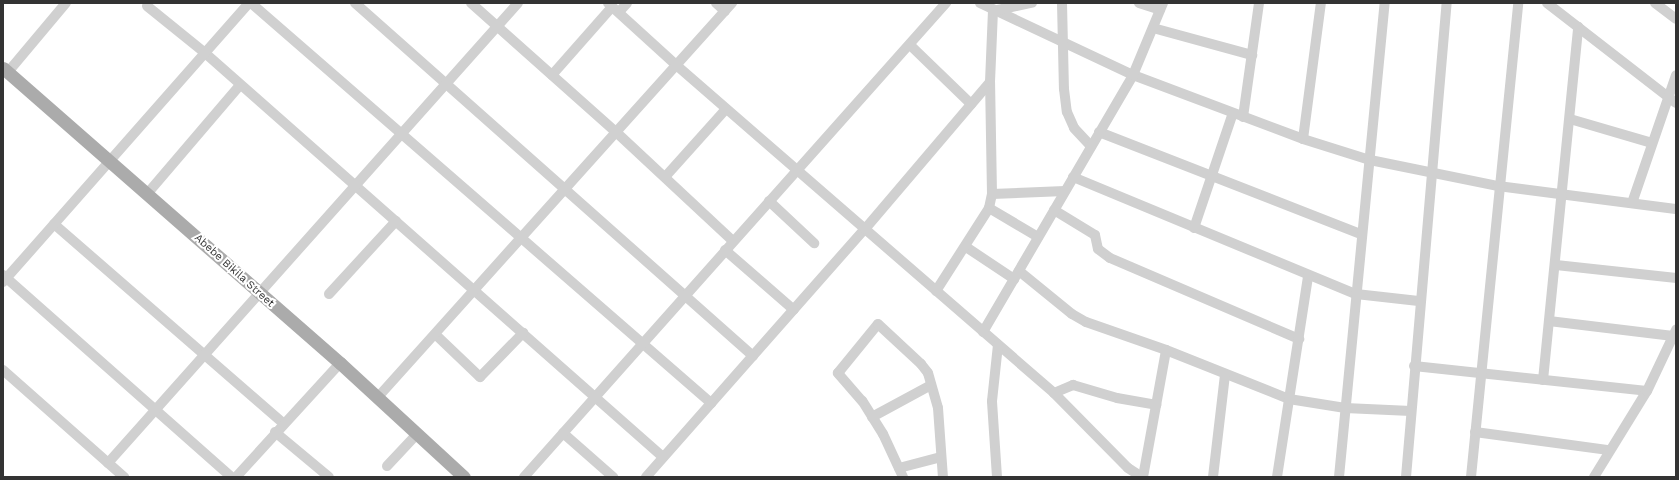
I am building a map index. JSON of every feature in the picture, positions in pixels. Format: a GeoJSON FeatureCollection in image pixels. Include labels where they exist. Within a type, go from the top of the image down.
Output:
{"type":"FeatureCollection","features":[{"type":"Feature","properties":{"kind":"main road","name":"Abebe Bikila Street"},"geometry":{"type":"LineString","coordinates":[[6,70],[340,363],[464,477]]}},
{"type":"Feature","properties":{"kind":"street"},"geometry":{"type":"LineString","coordinates":[[6,70],[66,3]]}},
{"type":"Feature","properties":{"kind":"street"},"geometry":{"type":"LineString","coordinates":[[231,477],[4,279],[250,3],[711,403]]}},
{"type":"Feature","properties":{"kind":"street"},"geometry":{"type":"LineString","coordinates":[[355,3],[753,356]]}},
{"type":"Feature","properties":{"kind":"street"},"geometry":{"type":"LineString","coordinates":[[471,3],[616,132],[733,241]]}},
{"type":"Feature","properties":{"kind":"street"},"geometry":{"type":"LineString","coordinates":[[108,463],[204,353],[403,135],[518,3]]}},
{"type":"Feature","properties":{"kind":"street"},"geometry":{"type":"LineString","coordinates":[[552,75],[613,7],[627,3]]}},
{"type":"Feature","properties":{"kind":"street"},"geometry":{"type":"LineString","coordinates":[[716,3],[725,11]]}},
{"type":"Feature","properties":{"kind":"street"},"geometry":{"type":"LineString","coordinates":[[378,398],[476,291],[675,64],[732,3]]}},
{"type":"Feature","properties":{"kind":"street"},"geometry":{"type":"LineString","coordinates":[[524,477],[684,295],[910,46],[946,3]]}},
{"type":"Feature","properties":{"kind":"street"},"geometry":{"type":"LineString","coordinates":[[980,3],[993,11],[1062,44],[1133,75],[1302,139],[1370,160],[1498,186],[1563,193],[1676,209]]}},
{"type":"Feature","properties":{"kind":"street"},"geometry":{"type":"LineString","coordinates":[[993,11],[1032,3]]}},
{"type":"Feature","properties":{"kind":"street"},"geometry":{"type":"LineString","coordinates":[[1062,3],[1062,44],[1067,112],[1074,128],[1091,146]]}},
{"type":"Feature","properties":{"kind":"street"},"geometry":{"type":"LineString","coordinates":[[983,332],[1133,75],[1162,6],[1139,3]]}},
{"type":"Feature","properties":{"kind":"street"},"geometry":{"type":"LineString","coordinates":[[1243,117],[1259,3]]}},
{"type":"Feature","properties":{"kind":"street"},"geometry":{"type":"LineString","coordinates":[[1302,139],[1321,3]]}},
{"type":"Feature","properties":{"kind":"street"},"geometry":{"type":"LineString","coordinates":[[1339,477],[1361,234],[1370,160],[1385,3]]}},
{"type":"Feature","properties":{"kind":"street"},"geometry":{"type":"LineString","coordinates":[[1406,477],[1419,301],[1447,3]]}},
{"type":"Feature","properties":{"kind":"street"},"geometry":{"type":"LineString","coordinates":[[1471,477],[1498,186],[1518,3]]}},
{"type":"Feature","properties":{"kind":"street"},"geometry":{"type":"LineString","coordinates":[[1547,3],[1676,103]]}},
{"type":"Feature","properties":{"kind":"street"},"geometry":{"type":"LineString","coordinates":[[1655,3],[1676,19]]}},
{"type":"Feature","properties":{"kind":"street"},"geometry":{"type":"LineString","coordinates":[[147,6],[205,53],[664,457]]}},
{"type":"Feature","properties":{"kind":"street"},"geometry":{"type":"LineString","coordinates":[[613,7],[726,109],[1054,393],[1138,476]]}},
{"type":"Feature","properties":{"kind":"street"},"geometry":{"type":"LineString","coordinates":[[936,291],[966,247],[989,208],[992,194],[990,82],[993,11]]}},
{"type":"Feature","properties":{"kind":"street"},"geometry":{"type":"LineString","coordinates":[[1543,380],[1556,265],[1578,27]]}},
{"type":"Feature","properties":{"kind":"street"},"geometry":{"type":"LineString","coordinates":[[1153,28],[1252,54]]}},
{"type":"Feature","properties":{"kind":"street"},"geometry":{"type":"LineString","coordinates":[[910,46],[971,104]]}},
{"type":"Feature","properties":{"kind":"street"},"geometry":{"type":"LineString","coordinates":[[1632,202],[1667,96],[1676,75]]}},
{"type":"Feature","properties":{"kind":"street"},"geometry":{"type":"LineString","coordinates":[[646,477],[865,229],[990,82]]}},
{"type":"Feature","properties":{"kind":"street"},"geometry":{"type":"LineString","coordinates":[[147,194],[240,85]]}},
{"type":"Feature","properties":{"kind":"street"},"geometry":{"type":"LineString","coordinates":[[665,178],[726,109]]}},
{"type":"Feature","properties":{"kind":"street"},"geometry":{"type":"LineString","coordinates":[[1194,228],[1233,113]]}},
{"type":"Feature","properties":{"kind":"street"},"geometry":{"type":"LineString","coordinates":[[1570,119],[1652,143]]}},
{"type":"Feature","properties":{"kind":"street"},"geometry":{"type":"LineString","coordinates":[[1099,132],[1361,234]]}},
{"type":"Feature","properties":{"kind":"street"},"geometry":{"type":"LineString","coordinates":[[1074,177],[1308,276],[1356,294],[1419,301]]}},
{"type":"Feature","properties":{"kind":"street"},"geometry":{"type":"LineString","coordinates":[[992,194],[1065,191]]}},
{"type":"Feature","properties":{"kind":"street"},"geometry":{"type":"LineString","coordinates":[[769,201],[814,243]]}},
{"type":"Feature","properties":{"kind":"street"},"geometry":{"type":"LineString","coordinates":[[989,208],[1038,237]]}},
{"type":"Feature","properties":{"kind":"street"},"geometry":{"type":"LineString","coordinates":[[1054,210],[1094,235],[1098,249],[1110,258],[1298,339]]}},
{"type":"Feature","properties":{"kind":"street"},"geometry":{"type":"LineString","coordinates":[[329,294],[396,221]]}},
{"type":"Feature","properties":{"kind":"street"},"geometry":{"type":"LineString","coordinates":[[54,224],[283,423]]}},
{"type":"Feature","properties":{"kind":"street"},"geometry":{"type":"LineString","coordinates":[[966,247],[1016,275],[1086,322],[1166,350],[1289,399],[1345,408],[1412,411]]}},
{"type":"Feature","properties":{"kind":"street"},"geometry":{"type":"LineString","coordinates":[[725,250],[794,310]]}},
{"type":"Feature","properties":{"kind":"street"},"geometry":{"type":"LineString","coordinates":[[1556,265],[1676,278]]}},
{"type":"Feature","properties":{"kind":"street"},"geometry":{"type":"LineString","coordinates":[[1277,477],[1308,276]]}},
{"type":"Feature","properties":{"kind":"street"},"geometry":{"type":"LineString","coordinates":[[1550,321],[1675,333],[1646,391],[1594,477]]}},
{"type":"Feature","properties":{"kind":"street"},"geometry":{"type":"LineString","coordinates":[[941,457],[901,472],[862,401],[838,374],[878,324],[921,364],[932,385],[938,408],[943,477]]}},
{"type":"Feature","properties":{"kind":"street"},"geometry":{"type":"LineString","coordinates":[[436,335],[480,377],[523,333]]}},
{"type":"Feature","properties":{"kind":"street"},"geometry":{"type":"LineString","coordinates":[[998,345],[992,401],[998,476]]}},
{"type":"Feature","properties":{"kind":"street"},"geometry":{"type":"LineString","coordinates":[[1138,476],[1156,405],[1166,350]]}},
{"type":"Feature","properties":{"kind":"street"},"geometry":{"type":"LineString","coordinates":[[236,477],[283,423],[340,363]]}},
{"type":"Feature","properties":{"kind":"street"},"geometry":{"type":"LineString","coordinates":[[1414,366],[1646,391]]}},
{"type":"Feature","properties":{"kind":"street"},"geometry":{"type":"LineString","coordinates":[[3,370],[124,477]]}},
{"type":"Feature","properties":{"kind":"street"},"geometry":{"type":"LineString","coordinates":[[1213,477],[1225,374]]}},
{"type":"Feature","properties":{"kind":"street"},"geometry":{"type":"LineString","coordinates":[[872,417],[932,385]]}},
{"type":"Feature","properties":{"kind":"street"},"geometry":{"type":"LineString","coordinates":[[1054,393],[1073,385],[1117,398],[1156,405]]}},
{"type":"Feature","properties":{"kind":"street"},"geometry":{"type":"LineString","coordinates":[[275,432],[329,477]]}},
{"type":"Feature","properties":{"kind":"street"},"geometry":{"type":"LineString","coordinates":[[1475,432],[1610,450]]}},
{"type":"Feature","properties":{"kind":"street"},"geometry":{"type":"LineString","coordinates":[[562,433],[613,477]]}},
{"type":"Feature","properties":{"kind":"street"},"geometry":{"type":"LineString","coordinates":[[387,466],[417,434]]}}]}
